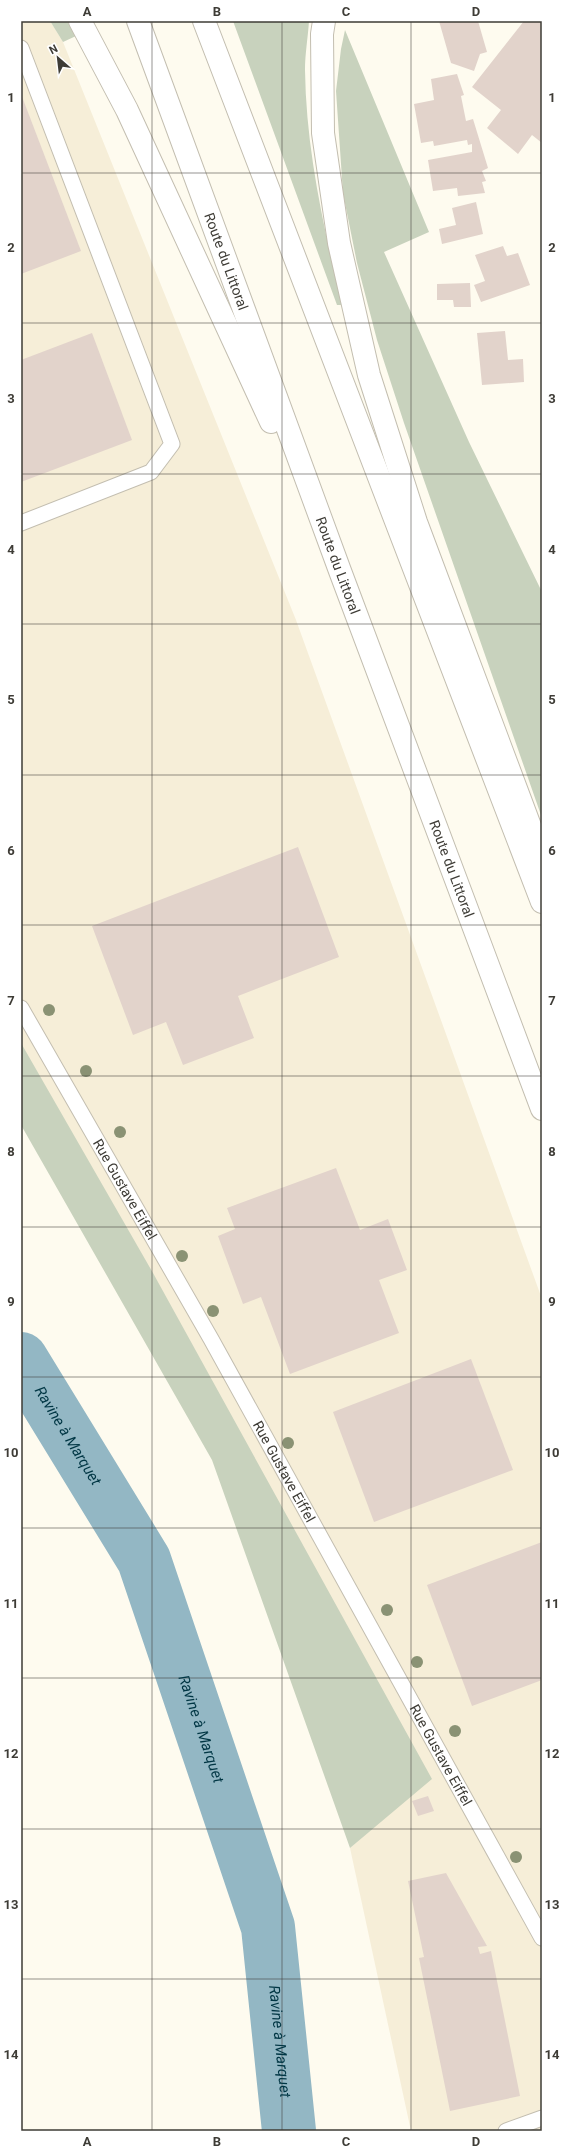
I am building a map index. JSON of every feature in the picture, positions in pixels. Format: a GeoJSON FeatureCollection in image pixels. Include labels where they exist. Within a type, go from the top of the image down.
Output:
{"type":"FeatureCollection","features":[{"type":"Feature","properties":{"kind":"highway"},"geometry":{"type":"LineString","coordinates":[[80,21],[127,110],[340,571]]}},
{"type":"Feature","properties":{"kind":"highway","name":"Route du Littoral"},"geometry":{"type":"LineString","coordinates":[[138,21],[340,571],[542,1109]]}},
{"type":"Feature","properties":{"kind":"highway"},"geometry":{"type":"LineString","coordinates":[[204,21],[542,902]]}},
{"type":"Feature","properties":{"kind":"highway"},"geometry":{"type":"LineString","coordinates":[[324,21],[322,34],[323,133],[339,243],[369,375],[416,522],[542,858]]}},
{"type":"Feature","properties":{"kind":"lane"},"geometry":{"type":"LineString","coordinates":[[21,48],[172,444],[152,472],[21,523]]}},
{"type":"Feature","properties":{"kind":"lane","name":"Rue Gustave Eiffel"},"geometry":{"type":"LineString","coordinates":[[21,1008],[211,1339],[542,1938]]}},
{"type":"Feature","properties":{"kind":"lane"},"geometry":{"type":"LineString","coordinates":[[506,2131],[542,2118]]}},
{"type":"Feature","properties":{"kind":"shaded area"},"geometry":{"type":"Polygon","coordinates":[[[21,21],[50,21],[63,42],[296,620],[542,1299],[542,2131],[411,2131],[350,1848],[420,1784],[21,1045],[21,21]]]}},
{"type":"Feature","properties":{"kind":"green space"},"geometry":{"type":"Polygon","coordinates":[[[50,21],[67,21],[76,36],[63,42],[50,21]]]}},
{"type":"Feature","properties":{"kind":"green space"},"geometry":{"type":"Polygon","coordinates":[[[233,21],[309,21],[305,70],[306,100],[312,159],[342,305],[337,305],[233,21]]]}},
{"type":"Feature","properties":{"kind":"green space"},"geometry":{"type":"Polygon","coordinates":[[[345,30],[429,232],[384,252],[469,442],[542,592],[542,818],[404,423],[377,340],[357,263],[343,193],[336,91],[345,30]]]}},
{"type":"Feature","properties":{"kind":"green space"},"geometry":{"type":"Polygon","coordinates":[[[21,1043],[153,1273],[432,1779],[350,1848],[212,1460],[21,1125],[21,1043]]]}},
{"type":"Feature","properties":{"kind":"building"},"geometry":{"type":"Polygon","coordinates":[[[439,21],[478,21],[487,52],[480,54],[474,71],[451,63],[439,21]]]}},
{"type":"Feature","properties":{"kind":"building"},"geometry":{"type":"Polygon","coordinates":[[[524,21],[542,21],[542,143],[532,135],[518,154],[487,128],[501,110],[472,87],[524,21]]]}},
{"type":"Feature","properties":{"kind":"building"},"geometry":{"type":"Polygon","coordinates":[[[457,74],[464,95],[461,96],[466,121],[473,119],[488,168],[482,171],[486,181],[482,182],[485,193],[458,196],[457,188],[433,191],[428,160],[472,152],[472,144],[468,145],[467,140],[434,146],[433,141],[421,143],[414,104],[434,100],[431,79],[457,74]]]}},
{"type":"Feature","properties":{"kind":"building"},"geometry":{"type":"Polygon","coordinates":[[[21,94],[81,251],[21,274],[21,94]]]}},
{"type":"Feature","properties":{"kind":"building"},"geometry":{"type":"Polygon","coordinates":[[[476,202],[483,234],[442,244],[439,229],[456,225],[452,208],[476,202]]]}},
{"type":"Feature","properties":{"kind":"building"},"geometry":{"type":"Polygon","coordinates":[[[503,246],[507,256],[518,253],[530,285],[481,302],[474,285],[485,281],[475,255],[503,246]]]}},
{"type":"Feature","properties":{"kind":"building"},"geometry":{"type":"Polygon","coordinates":[[[470,283],[471,307],[454,307],[453,300],[437,300],[437,284],[470,283]]]}},
{"type":"Feature","properties":{"kind":"building"},"geometry":{"type":"Polygon","coordinates":[[[505,331],[508,360],[523,359],[524,382],[482,385],[477,333],[505,331]]]}},
{"type":"Feature","properties":{"kind":"building"},"geometry":{"type":"Polygon","coordinates":[[[92,333],[132,440],[21,482],[21,360],[92,333]]]}},
{"type":"Feature","properties":{"kind":"building"},"geometry":{"type":"Polygon","coordinates":[[[298,847],[339,957],[238,996],[254,1038],[183,1065],[166,1022],[133,1035],[92,926],[298,847]]]}},
{"type":"Feature","properties":{"kind":"building"},"geometry":{"type":"Polygon","coordinates":[[[336,1168],[360,1230],[388,1219],[407,1270],[379,1280],[399,1333],[290,1374],[261,1297],[243,1304],[218,1236],[235,1229],[227,1208],[336,1168]]]}},
{"type":"Feature","properties":{"kind":"building"},"geometry":{"type":"Polygon","coordinates":[[[471,1359],[513,1470],[374,1522],[333,1412],[471,1359]]]}},
{"type":"Feature","properties":{"kind":"building"},"geometry":{"type":"Polygon","coordinates":[[[542,1542],[542,1680],[472,1706],[427,1585],[542,1542]]]}},
{"type":"Feature","properties":{"kind":"building"},"geometry":{"type":"Polygon","coordinates":[[[428,1796],[434,1811],[418,1816],[412,1801],[428,1796]]]}},
{"type":"Feature","properties":{"kind":"building"},"geometry":{"type":"Polygon","coordinates":[[[446,1873],[487,1946],[478,1947],[480,1954],[491,1951],[520,2096],[450,2111],[419,1958],[424,1957],[408,1881],[446,1873]]]}},
{"type":"Feature","properties":{"kind":"waterway","name":"Ravine à Marquet"},"geometry":{"type":"LineString","coordinates":[[21,1359],[144,1560],[268,1927],[289,2131]]}}]}
